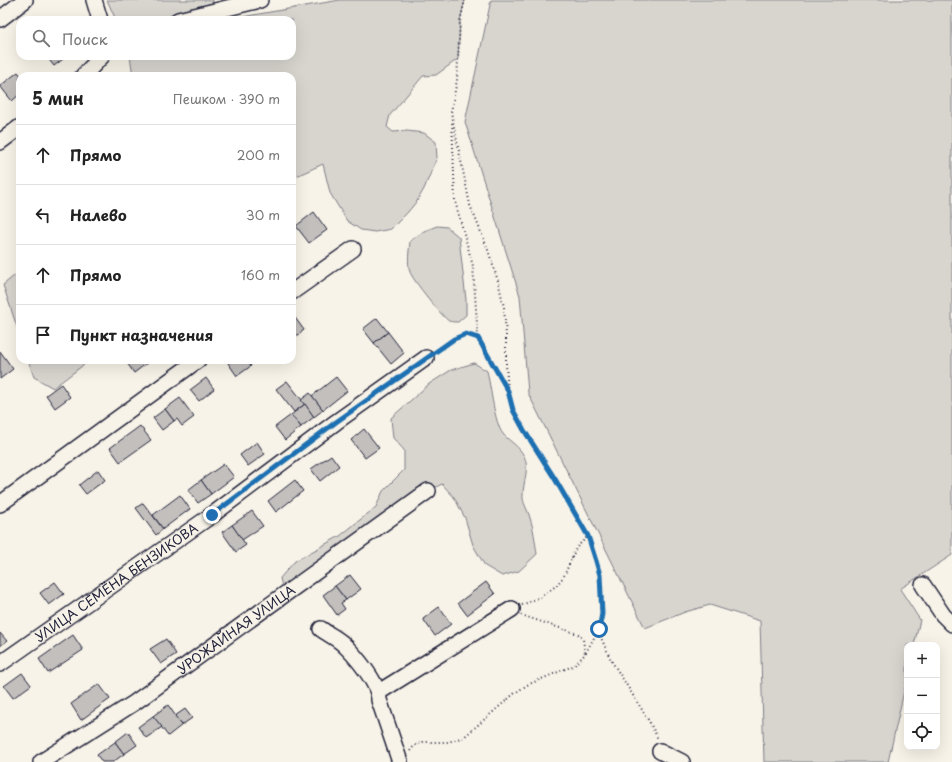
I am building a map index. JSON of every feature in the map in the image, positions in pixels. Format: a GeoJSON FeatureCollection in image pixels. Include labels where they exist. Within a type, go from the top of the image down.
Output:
{"type":"FeatureCollection","features":[{"type":"Feature","properties":{"kind":"street"},"geometry":{"type":"LineString","coordinates":[[0,19],[25,0]]}},
{"type":"Feature","properties":{"kind":"street"},"geometry":{"type":"LineString","coordinates":[[94,0],[99,16]]}},
{"type":"Feature","properties":{"kind":"street"},"geometry":{"type":"LineString","coordinates":[[194,16],[260,0]]}},
{"type":"Feature","properties":{"kind":"street"},"geometry":{"type":"LineString","coordinates":[[87,72],[97,60]]}},
{"type":"Feature","properties":{"kind":"street"},"geometry":{"type":"LineString","coordinates":[[0,142],[16,130]]}},
{"type":"Feature","properties":{"kind":"street"},"geometry":{"type":"LineString","coordinates":[[296,289],[353,249]]}},
{"type":"Feature","properties":{"kind":"street","name":"УЛИЦА СЕМЁНА БЕНЗИКОВА"},"geometry":{"type":"LineString","coordinates":[[0,664],[212,515],[336,422],[426,358]]}},
{"type":"Feature","properties":{"kind":"street"},"geometry":{"type":"LineString","coordinates":[[0,504],[192,364]]}},
{"type":"Feature","properties":{"kind":"street","name":"УРОЖАЙНАЯ УЛИЦА"},"geometry":{"type":"LineString","coordinates":[[41,762],[134,703],[428,491]]}},
{"type":"Feature","properties":{"kind":"street"},"geometry":{"type":"LineString","coordinates":[[923,585],[943,615],[952,624]]}},
{"type":"Feature","properties":{"kind":"street"},"geometry":{"type":"LineString","coordinates":[[379,692],[512,609]]}},
{"type":"Feature","properties":{"kind":"street"},"geometry":{"type":"LineString","coordinates":[[321,629],[341,642],[360,661],[379,692],[379,700],[403,759]]}},
{"type":"Feature","properties":{"kind":"street"},"geometry":{"type":"LineString","coordinates":[[660,751],[682,762]]}},
{"type":"Feature","properties":{"kind":"path"},"geometry":{"type":"LineString","coordinates":[[466,0],[460,21],[457,80],[451,112],[455,201],[473,266],[478,338],[508,391]]}},
{"type":"Feature","properties":{"kind":"path"},"geometry":{"type":"LineString","coordinates":[[403,759],[414,746],[423,742],[448,742],[464,737],[515,693],[527,685],[575,665],[585,654],[599,629],[602,614],[600,575],[588,536],[513,410],[508,391],[504,308],[498,281],[470,206],[451,112]]}},
{"type":"Feature","properties":{"kind":"path"},"geometry":{"type":"LineString","coordinates":[[426,358],[454,339],[466,334],[478,338]]}},
{"type":"Feature","properties":{"kind":"path"},"geometry":{"type":"LineString","coordinates":[[512,609],[540,597],[556,586],[564,576],[576,548],[588,536]]}},
{"type":"Feature","properties":{"kind":"path"},"geometry":{"type":"LineString","coordinates":[[512,609],[522,616],[578,634],[583,639],[585,654]]}},
{"type":"Feature","properties":{"kind":"path"},"geometry":{"type":"LineString","coordinates":[[599,629],[611,660],[649,721],[659,742],[660,751]]}},
{"type":"Feature","properties":{"kind":"shaded area"},"geometry":{"type":"Polygon","coordinates":[[[107,0],[213,0],[213,3],[203,9],[180,16],[114,16],[107,0]]]}},
{"type":"Feature","properties":{"kind":"shaded area"},"geometry":{"type":"Polygon","coordinates":[[[340,0],[465,0],[460,21],[458,59],[436,75],[423,76],[390,115],[387,127],[393,132],[407,131],[424,133],[436,142],[437,158],[424,189],[417,201],[391,229],[375,232],[361,230],[347,221],[330,193],[323,164],[296,176],[296,72],[132,72],[131,60],[296,60],[296,16],[247,16],[340,0]]]}},
{"type":"Feature","properties":{"kind":"shaded area"},"geometry":{"type":"Polygon","coordinates":[[[491,0],[952,0],[952,555],[900,589],[920,620],[915,642],[904,642],[904,691],[888,762],[764,762],[760,621],[710,605],[685,612],[645,628],[528,393],[520,296],[465,122],[491,0]]]}},
{"type":"Feature","properties":{"kind":"shaded area"},"geometry":{"type":"Polygon","coordinates":[[[437,226],[447,227],[459,237],[466,300],[466,315],[458,322],[449,321],[441,313],[416,282],[409,268],[408,257],[410,241],[424,231],[437,226]]]}},
{"type":"Feature","properties":{"kind":"shaded area"},"geometry":{"type":"Polygon","coordinates":[[[16,274],[16,324],[3,285],[16,274]]]}},
{"type":"Feature","properties":{"kind":"shaded area"},"geometry":{"type":"Polygon","coordinates":[[[474,363],[487,371],[495,413],[500,429],[503,434],[519,449],[526,461],[523,498],[532,527],[537,554],[519,571],[502,576],[485,566],[473,545],[465,518],[454,497],[442,484],[428,491],[301,583],[282,587],[280,578],[295,561],[340,536],[376,507],[383,491],[404,470],[404,450],[393,438],[391,418],[429,384],[451,370],[474,363]]]}},
{"type":"Feature","properties":{"kind":"shaded area"},"geometry":{"type":"Polygon","coordinates":[[[29,364],[85,364],[53,388],[34,377],[29,364]]]}},
{"type":"Feature","properties":{"kind":"building"},"geometry":{"type":"Polygon","coordinates":[[[49,60],[62,60],[54,66],[49,60]]]}},
{"type":"Feature","properties":{"kind":"building"},"geometry":{"type":"Polygon","coordinates":[[[16,74],[16,98],[12,101],[0,86],[16,74]]]}},
{"type":"Feature","properties":{"kind":"building"},"geometry":{"type":"Polygon","coordinates":[[[314,212],[327,230],[309,243],[296,226],[314,212]]]}},
{"type":"Feature","properties":{"kind":"building"},"geometry":{"type":"Polygon","coordinates":[[[377,318],[388,332],[374,343],[363,329],[377,318]]]}},
{"type":"Feature","properties":{"kind":"building"},"geometry":{"type":"Polygon","coordinates":[[[296,319],[304,330],[296,336],[296,319]]]}},
{"type":"Feature","properties":{"kind":"building"},"geometry":{"type":"Polygon","coordinates":[[[388,332],[404,353],[391,364],[374,343],[388,332]]]}},
{"type":"Feature","properties":{"kind":"building"},"geometry":{"type":"Polygon","coordinates":[[[0,351],[13,369],[0,379],[0,351]]]}},
{"type":"Feature","properties":{"kind":"building"},"geometry":{"type":"Polygon","coordinates":[[[128,364],[146,364],[134,373],[128,364]]]}},
{"type":"Feature","properties":{"kind":"building"},"geometry":{"type":"Polygon","coordinates":[[[229,364],[250,364],[251,366],[237,376],[229,364]]]}},
{"type":"Feature","properties":{"kind":"building"},"geometry":{"type":"Polygon","coordinates":[[[336,377],[347,391],[323,410],[312,396],[336,377]]]}},
{"type":"Feature","properties":{"kind":"building"},"geometry":{"type":"Polygon","coordinates":[[[206,378],[214,389],[199,401],[190,390],[206,378]]]}},
{"type":"Feature","properties":{"kind":"building"},"geometry":{"type":"Polygon","coordinates":[[[287,381],[305,404],[294,412],[276,389],[287,381]]]}},
{"type":"Feature","properties":{"kind":"building"},"geometry":{"type":"Polygon","coordinates":[[[61,384],[70,397],[55,408],[46,395],[61,384]]]}},
{"type":"Feature","properties":{"kind":"building"},"geometry":{"type":"Polygon","coordinates":[[[310,393],[323,410],[314,417],[301,400],[310,393]]]}},
{"type":"Feature","properties":{"kind":"building"},"geometry":{"type":"Polygon","coordinates":[[[180,398],[194,417],[182,426],[177,419],[174,421],[165,409],[180,398]]]}},
{"type":"Feature","properties":{"kind":"building"},"geometry":{"type":"Polygon","coordinates":[[[305,404],[314,417],[301,427],[291,415],[305,404]]]}},
{"type":"Feature","properties":{"kind":"building"},"geometry":{"type":"Polygon","coordinates":[[[165,409],[174,421],[162,430],[153,418],[165,409]]]}},
{"type":"Feature","properties":{"kind":"building"},"geometry":{"type":"Polygon","coordinates":[[[291,415],[301,427],[285,440],[275,427],[291,415]]]}},
{"type":"Feature","properties":{"kind":"building"},"geometry":{"type":"Polygon","coordinates":[[[140,426],[151,440],[120,462],[110,448],[140,426]]]}},
{"type":"Feature","properties":{"kind":"building"},"geometry":{"type":"Polygon","coordinates":[[[364,429],[379,448],[365,458],[351,440],[364,429]]]}},
{"type":"Feature","properties":{"kind":"building"},"geometry":{"type":"Polygon","coordinates":[[[257,442],[265,454],[248,466],[240,455],[257,442]]]}},
{"type":"Feature","properties":{"kind":"building"},"geometry":{"type":"Polygon","coordinates":[[[331,455],[339,466],[320,481],[311,469],[331,455]]]}},
{"type":"Feature","properties":{"kind":"building"},"geometry":{"type":"Polygon","coordinates":[[[224,464],[234,477],[211,494],[201,480],[224,464]]]}},
{"type":"Feature","properties":{"kind":"building"},"geometry":{"type":"Polygon","coordinates":[[[98,470],[105,480],[86,494],[79,485],[98,470]]]}},
{"type":"Feature","properties":{"kind":"building"},"geometry":{"type":"Polygon","coordinates":[[[201,480],[211,494],[198,503],[188,490],[201,480]]]}},
{"type":"Feature","properties":{"kind":"building"},"geometry":{"type":"Polygon","coordinates":[[[295,480],[303,491],[276,512],[268,501],[295,480]]]}},
{"type":"Feature","properties":{"kind":"building"},"geometry":{"type":"Polygon","coordinates":[[[180,495],[190,509],[163,529],[153,515],[180,495]]]}},
{"type":"Feature","properties":{"kind":"building"},"geometry":{"type":"Polygon","coordinates":[[[143,503],[163,529],[156,535],[136,508],[143,503]]]}},
{"type":"Feature","properties":{"kind":"building"},"geometry":{"type":"Polygon","coordinates":[[[252,511],[263,526],[242,540],[232,525],[252,511]]]}},
{"type":"Feature","properties":{"kind":"building"},"geometry":{"type":"Polygon","coordinates":[[[232,525],[246,545],[236,552],[222,532],[232,525]]]}},
{"type":"Feature","properties":{"kind":"building"},"geometry":{"type":"Polygon","coordinates":[[[350,575],[361,589],[346,600],[335,586],[350,575]]]}},
{"type":"Feature","properties":{"kind":"building"},"geometry":{"type":"Polygon","coordinates":[[[55,582],[64,594],[49,605],[40,593],[55,582]]]}},
{"type":"Feature","properties":{"kind":"building"},"geometry":{"type":"Polygon","coordinates":[[[486,582],[495,594],[467,615],[458,603],[486,582]]]}},
{"type":"Feature","properties":{"kind":"building"},"geometry":{"type":"Polygon","coordinates":[[[335,586],[346,600],[341,603],[345,609],[337,615],[323,595],[335,586]]]}},
{"type":"Feature","properties":{"kind":"building"},"geometry":{"type":"Polygon","coordinates":[[[439,607],[451,624],[435,636],[423,619],[439,607]]]}},
{"type":"Feature","properties":{"kind":"building"},"geometry":{"type":"Polygon","coordinates":[[[0,633],[7,641],[0,646],[0,633]]]}},
{"type":"Feature","properties":{"kind":"building"},"geometry":{"type":"Polygon","coordinates":[[[73,635],[83,650],[48,673],[39,659],[73,635]]]}},
{"type":"Feature","properties":{"kind":"building"},"geometry":{"type":"Polygon","coordinates":[[[166,639],[176,654],[161,664],[150,649],[166,639]]]}},
{"type":"Feature","properties":{"kind":"building"},"geometry":{"type":"Polygon","coordinates":[[[22,673],[31,685],[13,698],[4,686],[22,673]]]}},
{"type":"Feature","properties":{"kind":"building"},"geometry":{"type":"Polygon","coordinates":[[[99,684],[110,699],[81,720],[71,704],[99,684]]]}},
{"type":"Feature","properties":{"kind":"building"},"geometry":{"type":"Polygon","coordinates":[[[168,705],[182,725],[168,736],[153,716],[168,705]]]}},
{"type":"Feature","properties":{"kind":"building"},"geometry":{"type":"Polygon","coordinates":[[[185,709],[192,718],[182,725],[175,716],[185,709]]]}},
{"type":"Feature","properties":{"kind":"building"},"geometry":{"type":"Polygon","coordinates":[[[153,716],[162,727],[146,738],[138,727],[153,716]]]}},
{"type":"Feature","properties":{"kind":"building"},"geometry":{"type":"Polygon","coordinates":[[[128,732],[137,745],[124,754],[115,742],[128,732]]]}},
{"type":"Feature","properties":{"kind":"building"},"geometry":{"type":"Polygon","coordinates":[[[115,742],[124,754],[113,762],[102,762],[97,755],[115,742]]]}},
{"type":"Feature","properties":{"kind":"route"},"geometry":{"type":"LineString","coordinates":[[212,515],[336,422],[454,339],[466,334],[478,338],[508,391],[513,410],[524,430],[555,479],[588,536],[600,575],[602,614],[599,629]]}}]}
